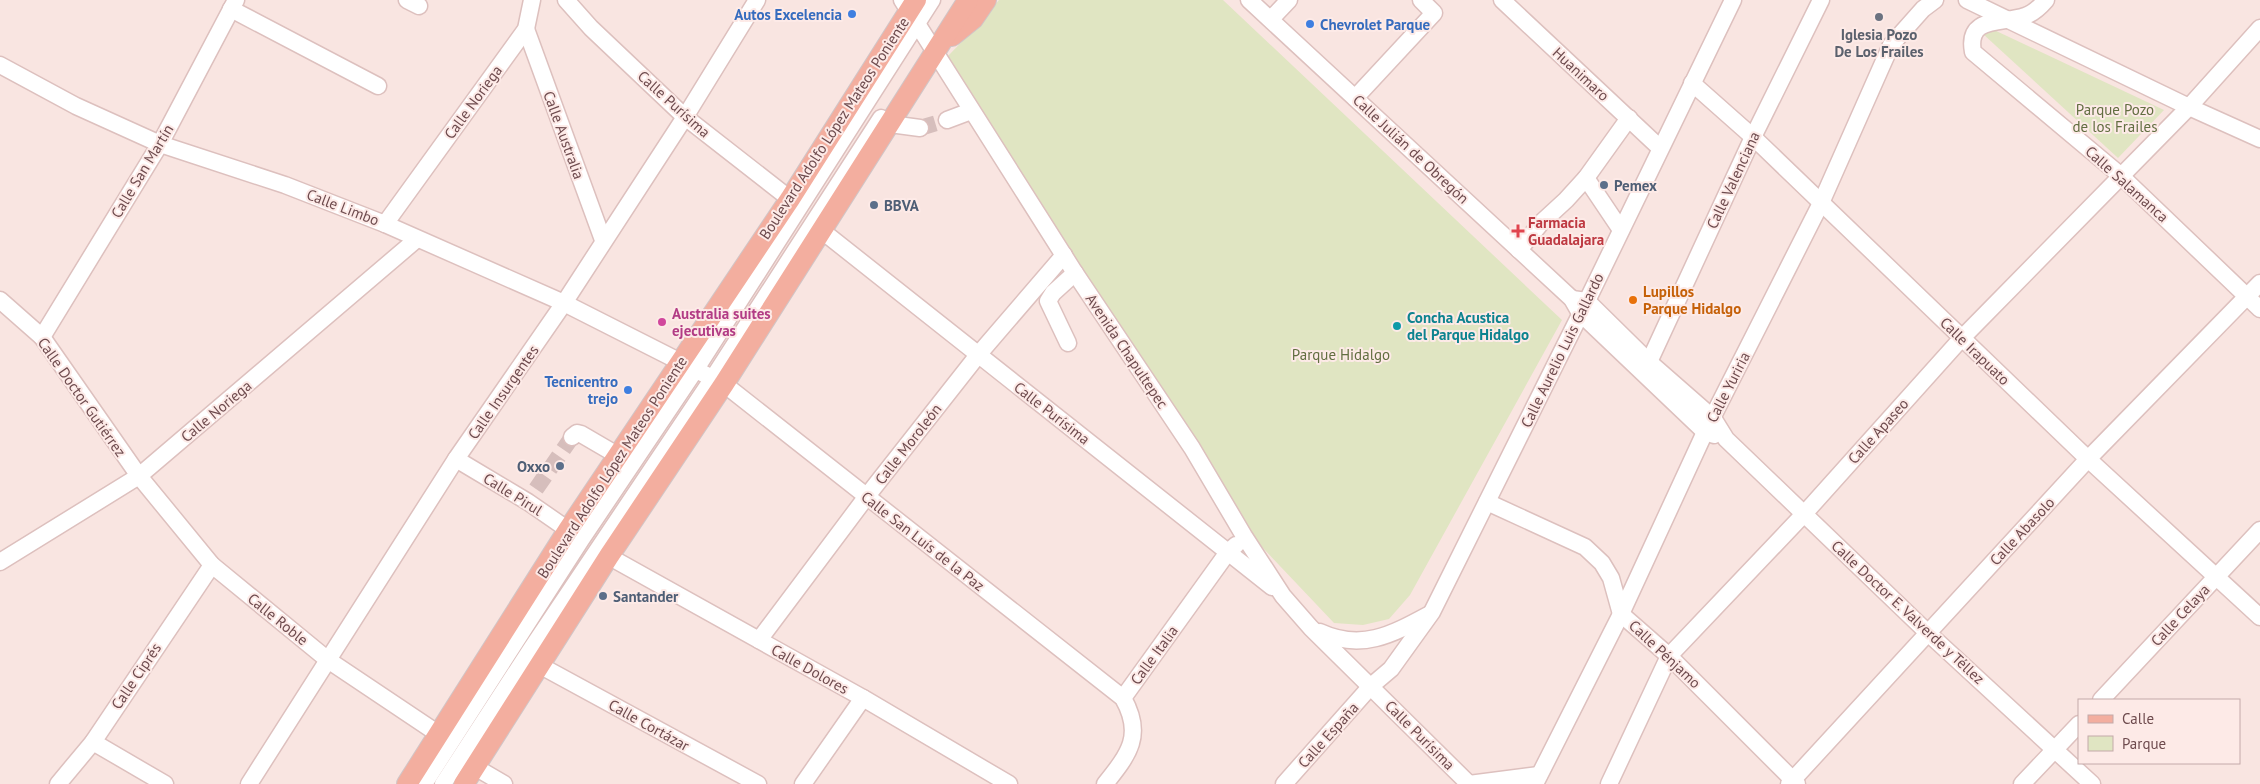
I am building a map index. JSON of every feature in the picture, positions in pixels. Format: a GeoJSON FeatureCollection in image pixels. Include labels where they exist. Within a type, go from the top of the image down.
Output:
{"type":"FeatureCollection","features":[{"type":"Feature","properties":{"kind":"main road"},"geometry":{"type":"LineString","coordinates":[[464,784],[541,666],[603,553],[821,230],[890,124],[934,49],[968,0]]}},
{"type":"Feature","properties":{"kind":"main road"},"geometry":{"type":"LineString","coordinates":[[934,49],[973,19],[986,0]]}},
{"type":"Feature","properties":{"kind":"main road","name":"Boulevard Adolfo López Mateos Poniente"},"geometry":{"type":"LineString","coordinates":[[408,784],[575,535],[617,455],[688,366],[790,199],[911,9]]}},
{"type":"Feature","properties":{"kind":"street","name":"Calle Noriega"},"geometry":{"type":"LineString","coordinates":[[385,224],[526,29],[532,0]]}},
{"type":"Feature","properties":{"kind":"street","name":"Calle Purísima"},"geometry":{"type":"LineString","coordinates":[[566,0],[591,28],[685,116],[790,199]]}},
{"type":"Feature","properties":{"kind":"street","name":"Calle Insurgentes"},"geometry":{"type":"LineString","coordinates":[[249,784],[456,459],[564,303],[685,116],[757,0]]}},
{"type":"Feature","properties":{"kind":"street"},"geometry":{"type":"LineString","coordinates":[[424,784],[575,535],[688,366],[911,9],[932,0]]}},
{"type":"Feature","properties":{"kind":"street"},"geometry":{"type":"LineString","coordinates":[[719,381],[934,49],[957,0]]}},
{"type":"Feature","properties":{"kind":"street","name":"Calle Julián de Obregón"},"geometry":{"type":"LineString","coordinates":[[1249,0],[1580,304]]}},
{"type":"Feature","properties":{"kind":"street"},"geometry":{"type":"LineString","coordinates":[[1271,20],[1289,0]]}},
{"type":"Feature","properties":{"kind":"street"},"geometry":{"type":"LineString","coordinates":[[1355,98],[1434,13],[1421,0]]}},
{"type":"Feature","properties":{"kind":"street","name":"Huanimaro"},"geometry":{"type":"LineString","coordinates":[[1502,0],[1660,148]]}},
{"type":"Feature","properties":{"kind":"street","name":"Calle Aurelio Luis Gallardo"},"geometry":{"type":"LineString","coordinates":[[1371,686],[1391,669],[1432,612],[1487,502],[1580,304],[1621,230],[1733,0]]}},
{"type":"Feature","properties":{"kind":"street","name":"Calle Valenciana"},"geometry":{"type":"LineString","coordinates":[[1649,362],[1753,137],[1821,0]]}},
{"type":"Feature","properties":{"kind":"street","name":"Calle Yuriria"},"geometry":{"type":"LineString","coordinates":[[1537,779],[1621,614],[1709,425],[1821,203],[1891,45],[1923,10],[1935,0]]}},
{"type":"Feature","properties":{"kind":"street"},"geometry":{"type":"LineString","coordinates":[[1968,0],[2189,107],[2260,139]]}},
{"type":"Feature","properties":{"kind":"street"},"geometry":{"type":"LineString","coordinates":[[2010,20],[2036,11],[2046,0]]}},
{"type":"Feature","properties":{"kind":"street"},"geometry":{"type":"LineString","coordinates":[[233,5],[378,86]]}},
{"type":"Feature","properties":{"kind":"street","name":"Calle San Martín"},"geometry":{"type":"LineString","coordinates":[[42,337],[160,144],[233,5]]}},
{"type":"Feature","properties":{"kind":"street","name":"Avenida Chapultepec"},"geometry":{"type":"LineString","coordinates":[[911,9],[971,111],[1075,273],[1192,448],[1244,536],[1283,596],[1311,628],[1371,686]]}},
{"type":"Feature","properties":{"kind":"street","name":"Calle Salamanca"},"geometry":{"type":"LineString","coordinates":[[2010,20],[1984,24],[1975,32],[1971,43],[1973,52],[2120,175],[2260,308]]}},
{"type":"Feature","properties":{"kind":"street","name":"Calle Apaseo"},"geometry":{"type":"LineString","coordinates":[[1609,784],[1669,656],[1804,514],[1961,339],[2120,175],[2189,107],[2260,28]]}},
{"type":"Feature","properties":{"kind":"street","name":"Calle Australia"},"geometry":{"type":"LineString","coordinates":[[526,29],[603,240]]}},
{"type":"Feature","properties":{"kind":"street","name":"Calle Limbo"},"geometry":{"type":"LineString","coordinates":[[0,65],[76,106],[160,144],[285,185],[385,224],[417,240],[564,303],[688,366]]}},
{"type":"Feature","properties":{"kind":"street","name":"Calle Irapuato"},"geometry":{"type":"LineString","coordinates":[[1692,83],[1753,137],[2088,459],[2260,617]]}},
{"type":"Feature","properties":{"kind":"street"},"geometry":{"type":"LineString","coordinates":[[947,120],[971,111]]}},
{"type":"Feature","properties":{"kind":"street"},"geometry":{"type":"LineString","coordinates":[[1520,250],[1541,222],[1566,200],[1586,178],[1629,118]]}},
{"type":"Feature","properties":{"kind":"street"},"geometry":{"type":"LineString","coordinates":[[890,124],[920,128]]}},
{"type":"Feature","properties":{"kind":"street"},"geometry":{"type":"LineString","coordinates":[[1586,178],[1621,230]]}},
{"type":"Feature","properties":{"kind":"street","name":"Calle Purísima"},"geometry":{"type":"LineString","coordinates":[[821,230],[1283,596]]}},
{"type":"Feature","properties":{"kind":"street","name":"Calle Noriega"},"geometry":{"type":"LineString","coordinates":[[0,562],[139,476],[417,240]]}},
{"type":"Feature","properties":{"kind":"street","name":"Calle Moroleón"},"geometry":{"type":"LineString","coordinates":[[759,640],[867,496],[978,355],[1064,255]]}},
{"type":"Feature","properties":{"kind":"street"},"geometry":{"type":"LineString","coordinates":[[1068,343],[1048,301],[1053,293],[1075,273]]}},
{"type":"Feature","properties":{"kind":"street","name":"Calle Abasolo"},"geometry":{"type":"LineString","coordinates":[[1793,783],[2088,459],[2260,283]]}},
{"type":"Feature","properties":{"kind":"street","name":"Calle Doctor Gutiérrez"},"geometry":{"type":"LineString","coordinates":[[0,300],[42,337],[139,476]]}},
{"type":"Feature","properties":{"kind":"street","name":"Calle Doctor E. Valverde y Téllez"},"geometry":{"type":"LineString","coordinates":[[1580,304],[1649,362],[1709,425]]}},
{"type":"Feature","properties":{"kind":"street","name":"Calle Doctor E. Valverde y Téllez"},"geometry":{"type":"LineString","coordinates":[[1580,304],[1726,439],[1928,633],[2092,784]]}},
{"type":"Feature","properties":{"kind":"street","name":"Calle San Luís de la Paz"},"geometry":{"type":"LineString","coordinates":[[688,366],[719,381],[1123,698]]}},
{"type":"Feature","properties":{"kind":"street"},"geometry":{"type":"LineString","coordinates":[[572,437],[577,433],[581,434],[617,455]]}},
{"type":"Feature","properties":{"kind":"street","name":"Calle Pirul"},"geometry":{"type":"LineString","coordinates":[[456,459],[532,496],[575,535],[603,553]]}},
{"type":"Feature","properties":{"kind":"street","name":"Calle Roble"},"geometry":{"type":"LineString","coordinates":[[139,476],[212,565],[328,660],[440,735]]}},
{"type":"Feature","properties":{"kind":"street","name":"Calle Pénjamo"},"geometry":{"type":"LineString","coordinates":[[1487,502],[1585,547],[1602,563],[1611,578],[1621,614],[1669,656],[1793,783]]}},
{"type":"Feature","properties":{"kind":"street","name":"Calle Celaya"},"geometry":{"type":"LineString","coordinates":[[2102,699],[2260,530]]}},
{"type":"Feature","properties":{"kind":"street","name":"Calle Italia"},"geometry":{"type":"LineString","coordinates":[[1105,784],[1128,753],[1133,737],[1133,719],[1123,698],[1228,552],[1244,536]]}},
{"type":"Feature","properties":{"kind":"street"},"geometry":{"type":"LineString","coordinates":[[443,784],[603,553]]}},
{"type":"Feature","properties":{"kind":"street","name":"Calle Dolores"},"geometry":{"type":"LineString","coordinates":[[603,553],[863,698],[1009,784]]}},
{"type":"Feature","properties":{"kind":"street","name":"Calle Ciprés"},"geometry":{"type":"LineString","coordinates":[[58,784],[93,742],[212,565]]}},
{"type":"Feature","properties":{"kind":"street"},"geometry":{"type":"LineString","coordinates":[[1311,628],[1339,640],[1371,640],[1383,637],[1432,612]]}},
{"type":"Feature","properties":{"kind":"street","name":"Calle Cortázar"},"geometry":{"type":"LineString","coordinates":[[541,666],[758,784]]}},
{"type":"Feature","properties":{"kind":"street","name":"Calle Purísima"},"geometry":{"type":"LineString","coordinates":[[1371,686],[1469,784]]}},
{"type":"Feature","properties":{"kind":"street","name":"Calle España"},"geometry":{"type":"LineString","coordinates":[[1284,784],[1371,686]]}},
{"type":"Feature","properties":{"kind":"street"},"geometry":{"type":"LineString","coordinates":[[803,784],[863,698]]}},
{"type":"Feature","properties":{"kind":"street"},"geometry":{"type":"LineString","coordinates":[[2022,784],[2078,725]]}},
{"type":"Feature","properties":{"kind":"street"},"geometry":{"type":"LineString","coordinates":[[93,742],[165,784]]}},
{"type":"Feature","properties":{"kind":"street"},"geometry":{"type":"LineString","coordinates":[[475,767],[504,784]]}},
{"type":"Feature","properties":{"kind":"street"},"geometry":{"type":"LineString","coordinates":[[1469,784],[1537,779]]}},
{"type":"Feature","properties":{"kind":"green space","name":"Parque Hidalgo"},"geometry":{"type":"Polygon","coordinates":[[[999,0],[1223,0],[1562,320],[1410,595],[1389,619],[1363,625],[1334,623],[1261,546],[1192,448],[948,56],[983,20],[999,0]]]}},
{"type":"Feature","properties":{"kind":"green space","name":"Parque Pozo de los Frailes"},"geometry":{"type":"Polygon","coordinates":[[[1992,29],[2164,110],[2118,158],[1983,34],[1992,29]]]}},
{"type":"Feature","properties":{"kind":"tunnel"},"geometry":{"type":"LineString","coordinates":[[920,128],[947,120]]}},
{"type":"Feature","properties":{"kind":"tunnel"},"geometry":{"type":"LineString","coordinates":[[536,489],[572,437]]}},
{"type":"Feature","properties":{"kind":"place","name":"Autos Excelencia"},"geometry":{"type":"Point","coordinates":[852,14]}},
{"type":"Feature","properties":{"kind":"place","name":"Iglesia Pozo De Los Frailes"},"geometry":{"type":"Point","coordinates":[1879,17]}},
{"type":"Feature","properties":{"kind":"place","name":"Chevrolet Parque"},"geometry":{"type":"Point","coordinates":[1310,24]}},
{"type":"Feature","properties":{"kind":"place","name":"Pemex"},"geometry":{"type":"Point","coordinates":[1604,185]}},
{"type":"Feature","properties":{"kind":"place","name":"BBVA"},"geometry":{"type":"Point","coordinates":[874,205]}},
{"type":"Feature","properties":{"kind":"place","name":"Farmacia Guadalajara"},"geometry":{"type":"Point","coordinates":[1518,231]}},
{"type":"Feature","properties":{"kind":"place","name":"Lupillos Parque Hidalgo"},"geometry":{"type":"Point","coordinates":[1633,300]}},
{"type":"Feature","properties":{"kind":"place","name":"Australia suites ejecutivas"},"geometry":{"type":"Point","coordinates":[662,322]}},
{"type":"Feature","properties":{"kind":"place","name":"Concha Acustica del Parque Hidalgo"},"geometry":{"type":"Point","coordinates":[1397,326]}},
{"type":"Feature","properties":{"kind":"place","name":"Tecnicentro trejo"},"geometry":{"type":"Point","coordinates":[628,390]}},
{"type":"Feature","properties":{"kind":"place","name":"Oxxo"},"geometry":{"type":"Point","coordinates":[560,466]}},
{"type":"Feature","properties":{"kind":"place","name":"Santander"},"geometry":{"type":"Point","coordinates":[603,596]}}]}
